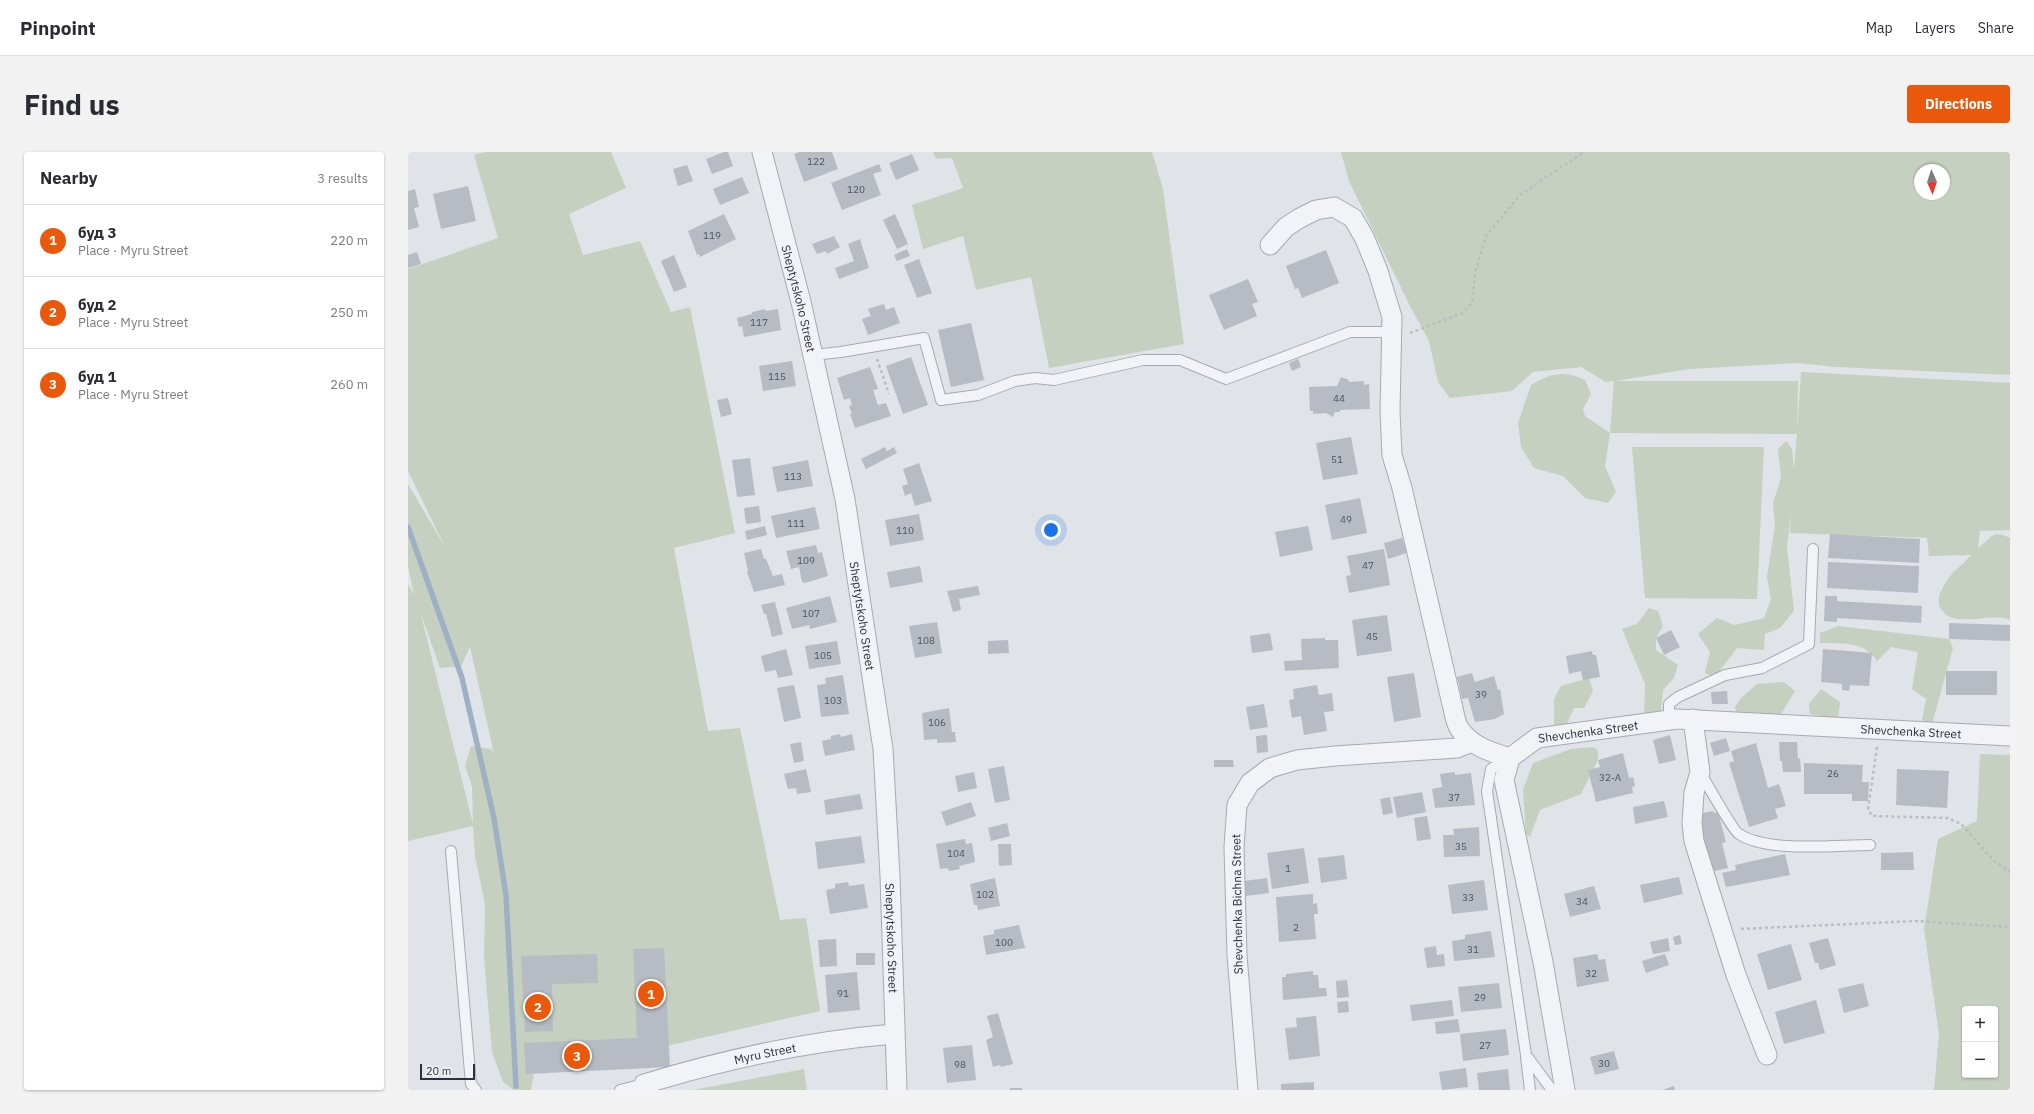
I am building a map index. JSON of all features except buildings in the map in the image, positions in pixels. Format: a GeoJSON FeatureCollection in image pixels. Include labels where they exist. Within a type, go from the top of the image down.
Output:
{"type":"FeatureCollection","features":[{"type":"Feature","properties":{"kind":"street","name":"Sheptytskoho Street"},"geometry":{"type":"LineString","coordinates":[[762,152],[801,302],[845,499],[883,749],[890,876],[897,1090]]}},
{"type":"Feature","properties":{"kind":"street"},"geometry":{"type":"LineString","coordinates":[[1270,245],[1286,227],[1316,210],[1334,207],[1353,218],[1365,239],[1378,271],[1392,317],[1393,341],[1390,411],[1392,455],[1402,488],[1452,704],[1459,728],[1472,742],[1482,748],[1510,758],[1504,780],[1544,962],[1565,1090]]}},
{"type":"Feature","properties":{"kind":"street","name":"Shevchenka Street"},"geometry":{"type":"LineString","coordinates":[[1510,758],[1537,738],[1669,719],[2010,736]]}},
{"type":"Feature","properties":{"kind":"street"},"geometry":{"type":"LineString","coordinates":[[1693,719],[1700,772],[1694,793],[1692,823],[1694,841],[1698,858],[1712,895],[1736,975],[1767,1055]]}},
{"type":"Feature","properties":{"kind":"street","name":"Shevchenka Bichna Street"},"geometry":{"type":"LineString","coordinates":[[1248,1090],[1237,956],[1234,847],[1237,805],[1250,783],[1270,768],[1297,760],[1458,748],[1472,742]]}},
{"type":"Feature","properties":{"kind":"street","name":"Myru Street"},"geometry":{"type":"LineString","coordinates":[[644,1087],[705,1065],[785,1047],[864,1036],[894,1034]]}},
{"type":"Feature","properties":{"kind":"lane"},"geometry":{"type":"LineString","coordinates":[[813,355],[924,338],[941,400],[978,395],[1015,381],[1035,378],[1054,380],[1143,360],[1180,360],[1226,379],[1350,332],[1393,341]]}},
{"type":"Feature","properties":{"kind":"lane"},"geometry":{"type":"LineString","coordinates":[[1669,719],[1669,704],[1678,697],[1725,676],[1762,668],[1810,644],[1814,549]]}},
{"type":"Feature","properties":{"kind":"lane"},"geometry":{"type":"LineString","coordinates":[[1510,758],[1491,770],[1487,791],[1530,1090]]}},
{"type":"Feature","properties":{"kind":"lane"},"geometry":{"type":"LineString","coordinates":[[1700,772],[1738,834],[1754,840],[1779,846],[1870,845]]}},
{"type":"Feature","properties":{"kind":"lane"},"geometry":{"type":"LineString","coordinates":[[451,851],[471,1084],[476,1090]]}},
{"type":"Feature","properties":{"kind":"lane"},"geometry":{"type":"LineString","coordinates":[[1526,1055],[1552,1090]]}},
{"type":"Feature","properties":{"kind":"lane"},"geometry":{"type":"LineString","coordinates":[[620,1090],[644,1087]]}},
{"type":"Feature","properties":{"kind":"path"},"geometry":{"type":"LineString","coordinates":[[1393,341],[1402,343],[1411,332],[1463,313],[1472,303],[1475,273],[1486,236],[1521,194],[1584,152]]}},
{"type":"Feature","properties":{"kind":"path"},"geometry":{"type":"LineString","coordinates":[[873,347],[889,394]]}},
{"type":"Feature","properties":{"kind":"path"},"geometry":{"type":"LineString","coordinates":[[1880,729],[1868,809],[1872,816],[1948,818],[1961,824],[1993,860],[2010,872]]}},
{"type":"Feature","properties":{"kind":"path"},"geometry":{"type":"LineString","coordinates":[[1723,930],[1915,921],[2010,926]]}},
{"type":"Feature","properties":{"kind":"green space"},"geometry":{"type":"Polygon","coordinates":[[[485,152],[611,152],[626,188],[569,214],[583,255],[640,241],[671,312],[690,307],[735,533],[674,548],[708,731],[740,728],[780,920],[806,918],[820,1011],[543,1074],[539,1045],[531,1090],[514,1090],[503,1082],[492,1052],[484,958],[485,904],[475,856],[473,826],[408,841],[408,584],[414,595],[408,566],[408,484],[445,547],[408,471],[408,269],[498,238],[474,155],[485,152]],[[420,611],[473,824],[472,786],[465,766],[471,746],[491,749],[494,754],[470,647],[461,666],[440,668],[420,611]]]}},
{"type":"Feature","properties":{"kind":"green space"},"geometry":{"type":"Polygon","coordinates":[[[933,152],[1152,152],[1163,189],[1184,344],[1049,368],[1031,277],[976,290],[963,236],[923,249],[912,205],[963,188],[952,158],[936,159],[933,152]]]}},
{"type":"Feature","properties":{"kind":"green space"},"geometry":{"type":"Polygon","coordinates":[[[1341,152],[2010,152],[2010,375],[1836,367],[1798,363],[1690,369],[1615,381],[1798,381],[1797,432],[1801,372],[2010,383],[2010,530],[1980,531],[1978,548],[1989,538],[1995,535],[2004,535],[2010,538],[2010,620],[1993,617],[1963,619],[1954,618],[1947,615],[1941,609],[1939,605],[1939,597],[1944,586],[1950,576],[1971,555],[1929,556],[1927,538],[1790,533],[1791,513],[1787,547],[1794,611],[1780,628],[1765,634],[1764,650],[1737,648],[1715,677],[1705,673],[1710,652],[1698,634],[1717,618],[1735,625],[1764,618],[1771,599],[1767,577],[1775,525],[1773,503],[1781,478],[1778,449],[1786,441],[1792,449],[1794,469],[1797,434],[1610,433],[1614,381],[1606,382],[1581,367],[1533,372],[1512,391],[1450,398],[1438,382],[1429,341],[1410,306],[1349,181],[1341,152]]]}},
{"type":"Feature","properties":{"kind":"green space"},"geometry":{"type":"Polygon","coordinates":[[[1558,374],[1570,375],[1585,380],[1591,394],[1583,409],[1585,416],[1610,433],[1605,466],[1616,492],[1608,503],[1585,498],[1563,476],[1534,468],[1521,447],[1518,423],[1531,385],[1538,381],[1558,374]]]}},
{"type":"Feature","properties":{"kind":"green space"},"geometry":{"type":"Polygon","coordinates":[[[1632,447],[1764,447],[1757,599],[1645,598],[1632,447]]]}},
{"type":"Feature","properties":{"kind":"green space"},"geometry":{"type":"Polygon","coordinates":[[[1649,608],[1658,611],[1663,626],[1656,638],[1656,650],[1678,665],[1674,678],[1663,690],[1661,711],[1644,716],[1645,684],[1622,629],[1637,624],[1649,608]]]}},
{"type":"Feature","properties":{"kind":"green space"},"geometry":{"type":"Polygon","coordinates":[[[1838,626],[1949,639],[1953,648],[1932,724],[1922,720],[1926,699],[1912,689],[1918,652],[1891,647],[1877,661],[1865,649],[1859,646],[1852,644],[1820,643],[1820,633],[1838,626]]]}},
{"type":"Feature","properties":{"kind":"green space"},"geometry":{"type":"Polygon","coordinates":[[[1589,678],[1593,691],[1584,708],[1574,708],[1566,726],[1554,729],[1554,699],[1561,686],[1589,678]]]}},
{"type":"Feature","properties":{"kind":"green space"},"geometry":{"type":"Polygon","coordinates":[[[1784,682],[1795,691],[1780,716],[1736,712],[1735,707],[1741,698],[1757,684],[1784,682]]]}},
{"type":"Feature","properties":{"kind":"green space"},"geometry":{"type":"Polygon","coordinates":[[[1821,689],[1840,702],[1838,720],[1810,714],[1809,704],[1821,689]]]}},
{"type":"Feature","properties":{"kind":"green space"},"geometry":{"type":"Polygon","coordinates":[[[1593,747],[1598,750],[1598,760],[1581,794],[1540,810],[1530,837],[1526,834],[1523,789],[1533,763],[1571,749],[1593,747]]]}},
{"type":"Feature","properties":{"kind":"green space"},"geometry":{"type":"Polygon","coordinates":[[[1980,754],[2010,755],[2010,1090],[1934,1090],[1939,1034],[1924,929],[1938,839],[1977,821],[1980,754]]]}},
{"type":"Feature","properties":{"kind":"green space"},"geometry":{"type":"Polygon","coordinates":[[[804,1069],[807,1090],[693,1090],[804,1069]]]}},
{"type":"Feature","properties":{"kind":"waterway"},"geometry":{"type":"LineString","coordinates":[[408,527],[462,678],[494,818],[506,895],[516,1086]]}},
{"type":"Feature","properties":{"kind":"place","name":"буд 3"},"geometry":{"type":"Point","coordinates":[651,994]}},
{"type":"Feature","properties":{"kind":"place","name":"буд 2"},"geometry":{"type":"Point","coordinates":[538,1007]}},
{"type":"Feature","properties":{"kind":"place","name":"буд 1"},"geometry":{"type":"Point","coordinates":[577,1056]}}]}
